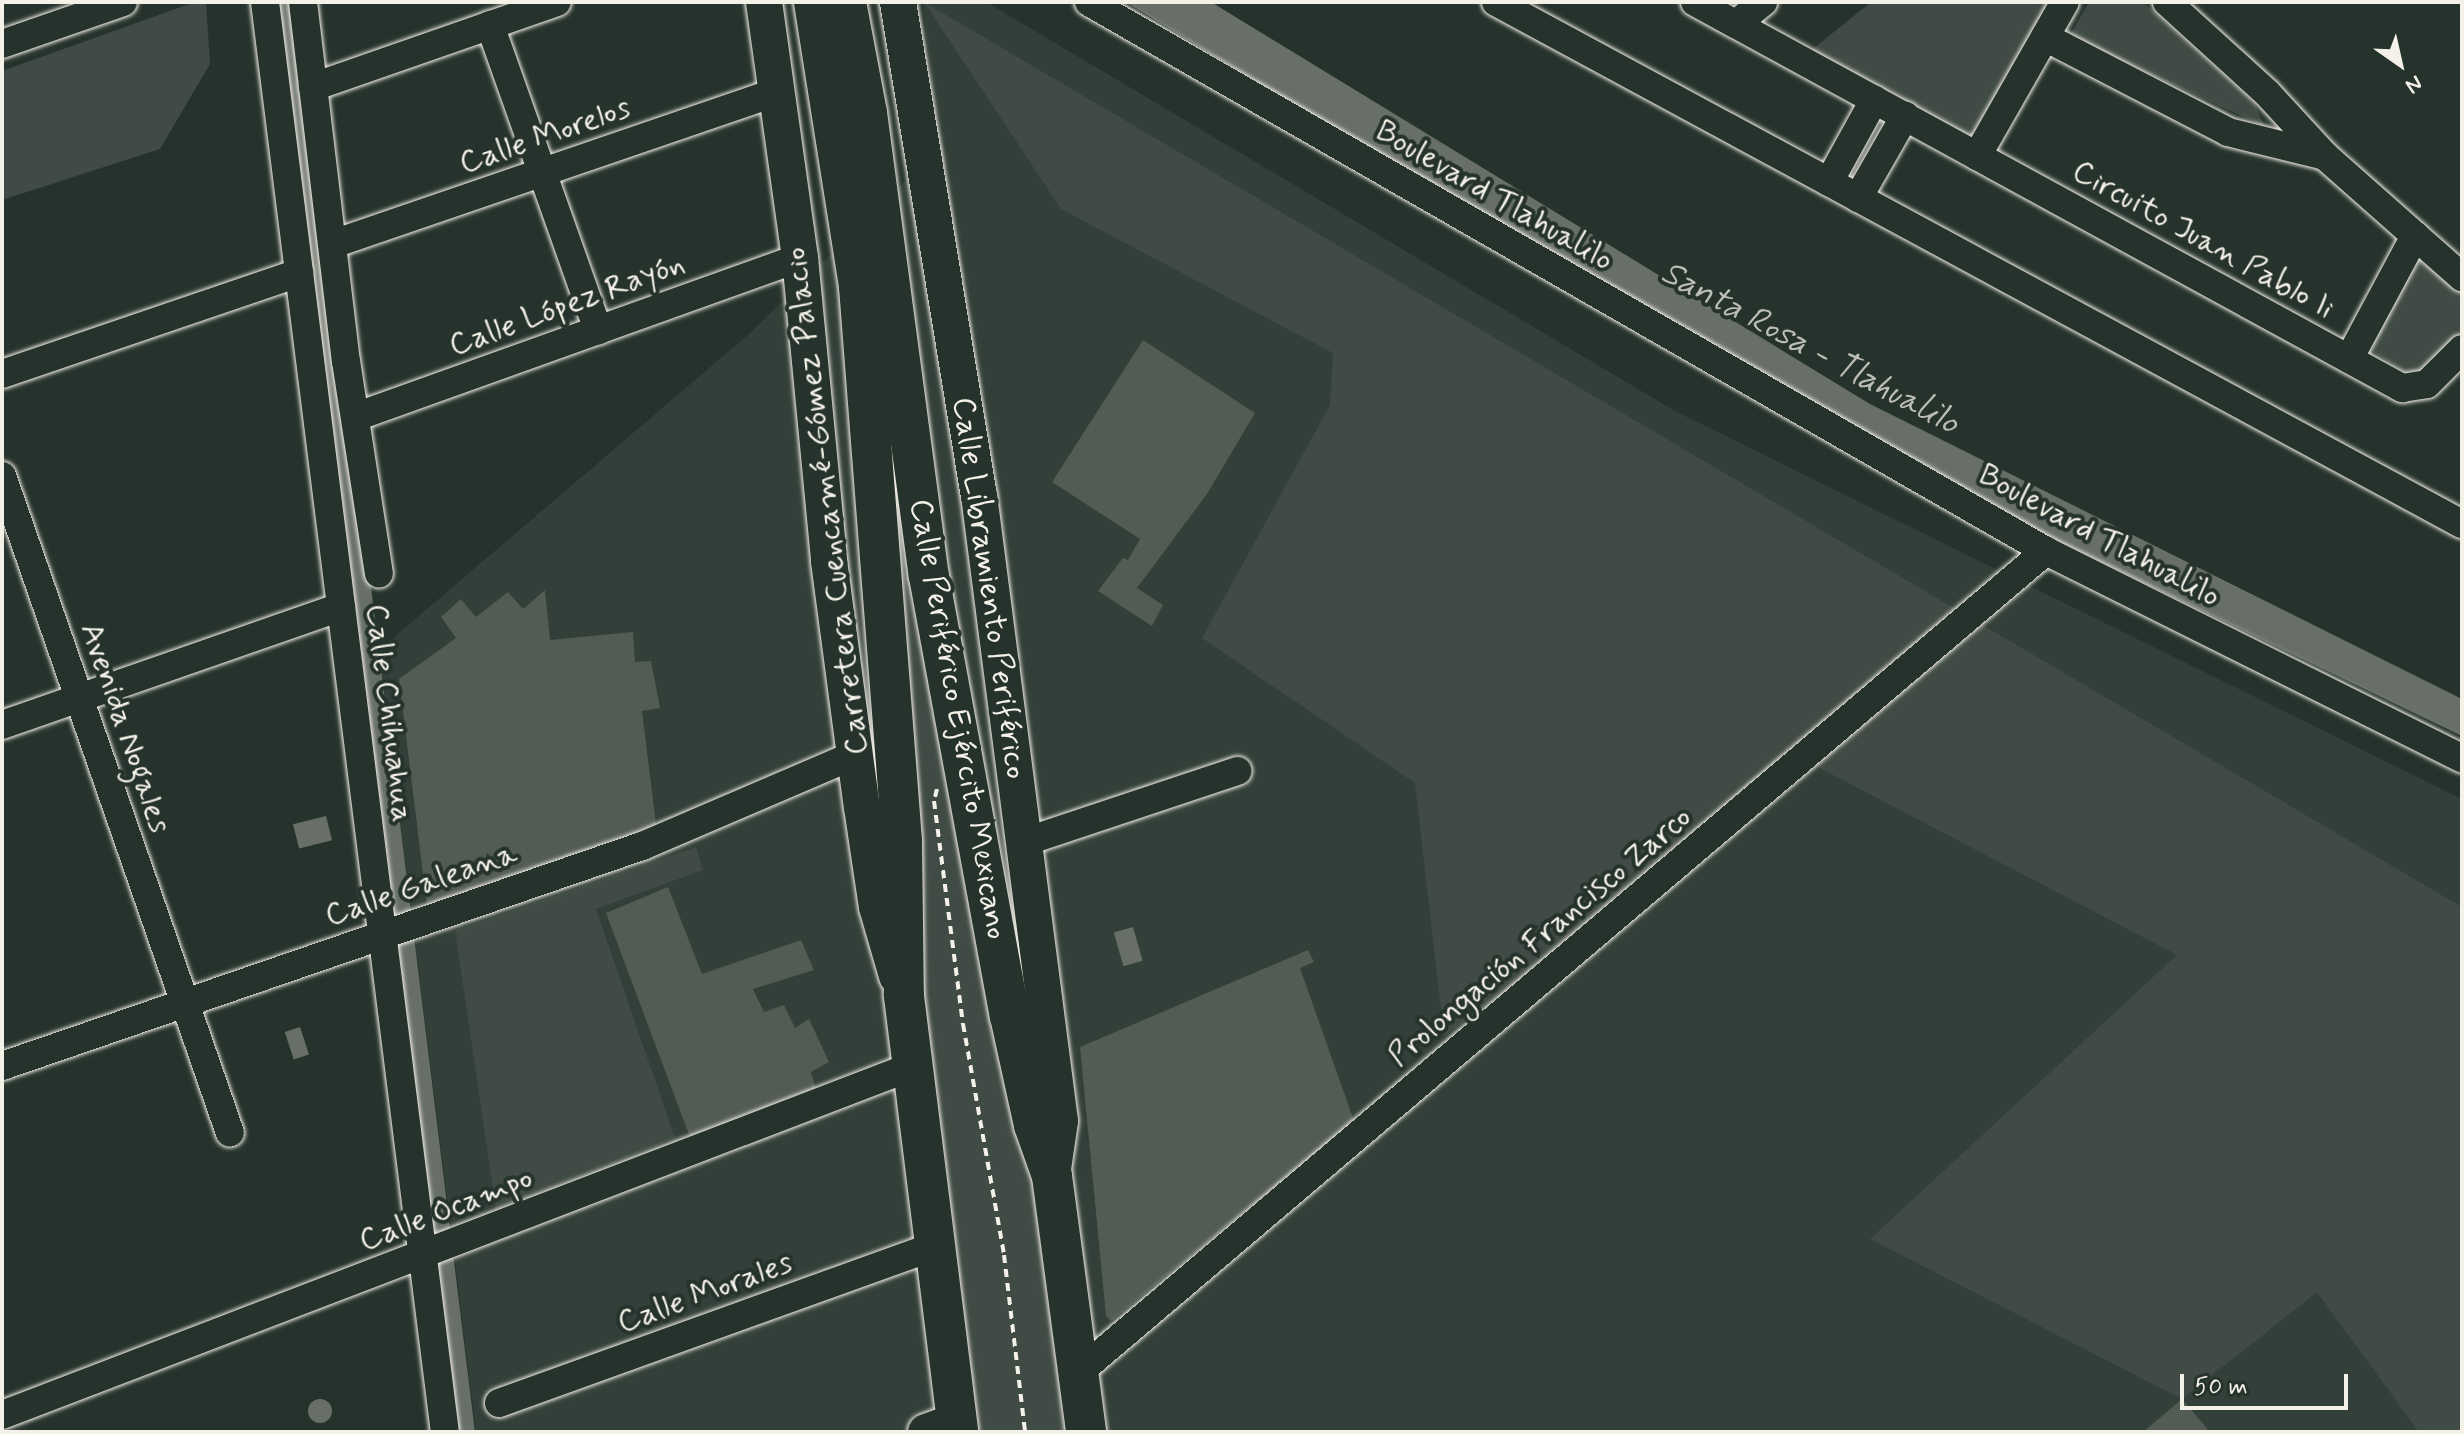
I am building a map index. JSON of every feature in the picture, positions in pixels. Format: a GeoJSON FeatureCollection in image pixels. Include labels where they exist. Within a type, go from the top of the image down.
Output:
{"type":"FeatureCollection","features":[{"type":"Feature","properties":{"kind":"highway","name":"Calle Periférico Ejército Mexicano"},"geometry":{"type":"LineString","coordinates":[[814,2],[843,165],[871,416],[894,731],[904,996],[934,1246],[947,1428]]}},
{"type":"Feature","properties":{"kind":"highway","name":"Calle Periférico Ejército Mexicano"},"geometry":{"type":"LineString","coordinates":[[846,2],[867,113],[908,436],[1010,1016],[1034,1125],[1052,1176],[1086,1432]]}},
{"type":"Feature","properties":{"kind":"main road","name":"Carretera Cuencamé-Gómez Palacio"},"geometry":{"type":"LineString","coordinates":[[764,2],[779,91],[800,258],[829,561],[877,907],[904,996]]}},
{"type":"Feature","properties":{"kind":"main road","name":"Calle Libramiento Periférico"},"geometry":{"type":"LineString","coordinates":[[898,2],[979,495],[1060,1121],[1052,1176]]}},
{"type":"Feature","properties":{"kind":"street"},"geometry":{"type":"LineString","coordinates":[[2,44],[123,2]]}},
{"type":"Feature","properties":{"kind":"street","name":"Calle Chihuahua"},"geometry":{"type":"LineString","coordinates":[[265,2],[341,607],[388,931],[428,1254],[445,1432]]}},
{"type":"Feature","properties":{"kind":"street"},"geometry":{"type":"LineString","coordinates":[[303,2],[379,573]]}},
{"type":"Feature","properties":{"kind":"street"},"geometry":{"type":"LineString","coordinates":[[313,87],[557,2]]}},
{"type":"Feature","properties":{"kind":"street","name":"Boulevard Tlahualilo"},"geometry":{"type":"LineString","coordinates":[[1089,2],[2046,551],[2462,758]]}},
{"type":"Feature","properties":{"kind":"street"},"geometry":{"type":"LineString","coordinates":[[1496,2],[2451,519],[2462,495]]}},
{"type":"Feature","properties":{"kind":"street","name":"Circuito Juan Pablo Ii"},"geometry":{"type":"LineString","coordinates":[[1695,2],[2402,388],[2416,389],[2462,349]]}},
{"type":"Feature","properties":{"kind":"street"},"geometry":{"type":"LineString","coordinates":[[1736,24],[1763,2]]}},
{"type":"Feature","properties":{"kind":"street"},"geometry":{"type":"LineString","coordinates":[[1977,156],[2065,2]]}},
{"type":"Feature","properties":{"kind":"street"},"geometry":{"type":"LineString","coordinates":[[2167,2],[2267,93],[2325,156],[2462,277]]}},
{"type":"Feature","properties":{"kind":"street"},"geometry":{"type":"LineString","coordinates":[[490,25],[598,330]]}},
{"type":"Feature","properties":{"kind":"street"},"geometry":{"type":"LineString","coordinates":[[2045,37],[2228,132],[2325,156]]}},
{"type":"Feature","properties":{"kind":"street","name":"Calle Morelos"},"geometry":{"type":"LineString","coordinates":[[333,244],[779,91]]}},
{"type":"Feature","properties":{"kind":"street"},"geometry":{"type":"LineString","coordinates":[[1829,182],[1874,100]]}},
{"type":"Feature","properties":{"kind":"street"},"geometry":{"type":"LineString","coordinates":[[1858,198],[1905,116]]}},
{"type":"Feature","properties":{"kind":"street"},"geometry":{"type":"LineString","coordinates":[[2349,359],[2415,236]]}},
{"type":"Feature","properties":{"kind":"street","name":"Calle López Rayón"},"geometry":{"type":"LineString","coordinates":[[358,416],[800,258]]}},
{"type":"Feature","properties":{"kind":"street"},"geometry":{"type":"LineString","coordinates":[[2,374],[299,273]]}},
{"type":"Feature","properties":{"kind":"street","name":"Avenida Nogales"},"geometry":{"type":"LineString","coordinates":[[2,476],[230,1133]]}},
{"type":"Feature","properties":{"kind":"street","name":"Prolongación Francisco Zarco"},"geometry":{"type":"LineString","coordinates":[[1078,1373],[2046,551]]}},
{"type":"Feature","properties":{"kind":"street"},"geometry":{"type":"LineString","coordinates":[[2,725],[341,607]]}},
{"type":"Feature","properties":{"kind":"street","name":"Calle Galeana"},"geometry":{"type":"LineString","coordinates":[[2,1066],[642,846],[857,754]]}},
{"type":"Feature","properties":{"kind":"street"},"geometry":{"type":"LineString","coordinates":[[1024,842],[1238,771]]}},
{"type":"Feature","properties":{"kind":"street","name":"Calle Ocampo"},"geometry":{"type":"LineString","coordinates":[[2,1415],[913,1066]]}},
{"type":"Feature","properties":{"kind":"street","name":"Calle Morales"},"geometry":{"type":"LineString","coordinates":[[499,1403],[934,1246]]}},
{"type":"Feature","properties":{"kind":"path"},"geometry":{"type":"LineString","coordinates":[[960,741],[945,762],[934,801],[963,1024],[1004,1255],[1025,1432]]}},
{"type":"Feature","properties":{"kind":"shaded area"},"geometry":{"type":"Polygon","coordinates":[[[195,2],[206,2],[210,64],[160,149],[2,200],[2,71],[195,2]]]}},
{"type":"Feature","properties":{"kind":"shaded area"},"geometry":{"type":"Polygon","coordinates":[[[272,2],[299,2],[475,1432],[452,1432],[272,2]]]}},
{"type":"Feature","properties":{"kind":"shaded area"},"geometry":{"type":"Polygon","coordinates":[[[923,2],[986,2],[1675,411],[2462,799],[2462,1432],[476,1432],[379,650],[749,334],[939,148],[923,2]]]}},
{"type":"Feature","properties":{"kind":"shaded area"},"geometry":{"type":"Polygon","coordinates":[[[924,2],[2462,907],[2462,1432],[2419,1432],[2317,1292],[2182,1399],[1870,1239],[2177,955],[1814,765],[1444,1036],[1415,783],[1202,638],[1330,405],[1333,353],[1061,209],[924,2]]]}},
{"type":"Feature","properties":{"kind":"shaded area"},"geometry":{"type":"Polygon","coordinates":[[[1126,2],[1211,2],[1870,404],[2462,699],[2462,736],[1838,435],[1126,2]]]}},
{"type":"Feature","properties":{"kind":"shaded area"},"geometry":{"type":"Polygon","coordinates":[[[1871,2],[2049,2],[1974,141],[1809,52],[1871,2]]]}},
{"type":"Feature","properties":{"kind":"shaded area"},"geometry":{"type":"Polygon","coordinates":[[[2089,2],[2143,2],[2254,102],[2264,126],[2069,37],[2089,2]]]}},
{"type":"Feature","properties":{"kind":"shaded area"},"geometry":{"type":"Polygon","coordinates":[[[2419,259],[2462,292],[2462,340],[2416,379],[2369,349],[2419,259]]]}},
{"type":"Feature","properties":{"kind":"shaded area"},"geometry":{"type":"Polygon","coordinates":[[[889,386],[1026,1120],[1071,1432],[959,1432],[910,997],[889,386]]]}},
{"type":"Feature","properties":{"kind":"shaded area"},"geometry":{"type":"Polygon","coordinates":[[[326,816],[332,840],[299,848],[293,824],[326,816]]]}},
{"type":"Feature","properties":{"kind":"shaded area"},"geometry":{"type":"Polygon","coordinates":[[[696,847],[703,870],[596,909],[675,1138],[496,1209],[455,931],[696,847]]]}},
{"type":"Feature","properties":{"kind":"shaded area"},"geometry":{"type":"Polygon","coordinates":[[[1133,927],[1143,961],[1123,966],[1114,933],[1133,927]]]}},
{"type":"Feature","properties":{"kind":"shaded area"},"geometry":{"type":"Polygon","coordinates":[[[300,1027],[309,1055],[294,1060],[285,1032],[300,1027]]]}},
{"type":"Feature","properties":{"kind":"shaded area"},"geometry":{"type":"Polygon","coordinates":[[[320,1399],[331,1406],[332,1411],[325,1422],[320,1423],[309,1416],[308,1411],[315,1400],[320,1399]]]}},
{"type":"Feature","properties":{"kind":"building"},"geometry":{"type":"Polygon","coordinates":[[[1143,340],[1255,413],[1207,494],[1137,588],[1163,605],[1152,626],[1098,591],[1123,558],[1128,560],[1140,539],[1052,482],[1143,340]]]}},
{"type":"Feature","properties":{"kind":"building"},"geometry":{"type":"Polygon","coordinates":[[[545,590],[550,640],[633,632],[635,662],[651,661],[660,708],[642,711],[657,832],[428,914],[399,679],[456,638],[441,617],[461,599],[476,617],[508,592],[523,609],[545,590]]]}},
{"type":"Feature","properties":{"kind":"building"},"geometry":{"type":"Polygon","coordinates":[[[668,887],[702,974],[801,940],[814,970],[753,989],[764,1012],[784,1005],[795,1028],[809,1019],[829,1062],[811,1072],[817,1093],[691,1140],[606,913],[668,887]]]}},
{"type":"Feature","properties":{"kind":"building"},"geometry":{"type":"Polygon","coordinates":[[[1308,950],[1314,962],[1300,968],[1354,1121],[1111,1321],[1106,1316],[1080,1047],[1308,950]]]}},
{"type":"Feature","properties":{"kind":"building"},"geometry":{"type":"Polygon","coordinates":[[[2182,1399],[2210,1432],[2143,1432],[2182,1399]]]}},
{"type":"Feature","properties":{"kind":"water label","name":"Santa Rosa - Tlahualilo"},"geometry":{"type":"Point","coordinates":[1810,348]}}]}
